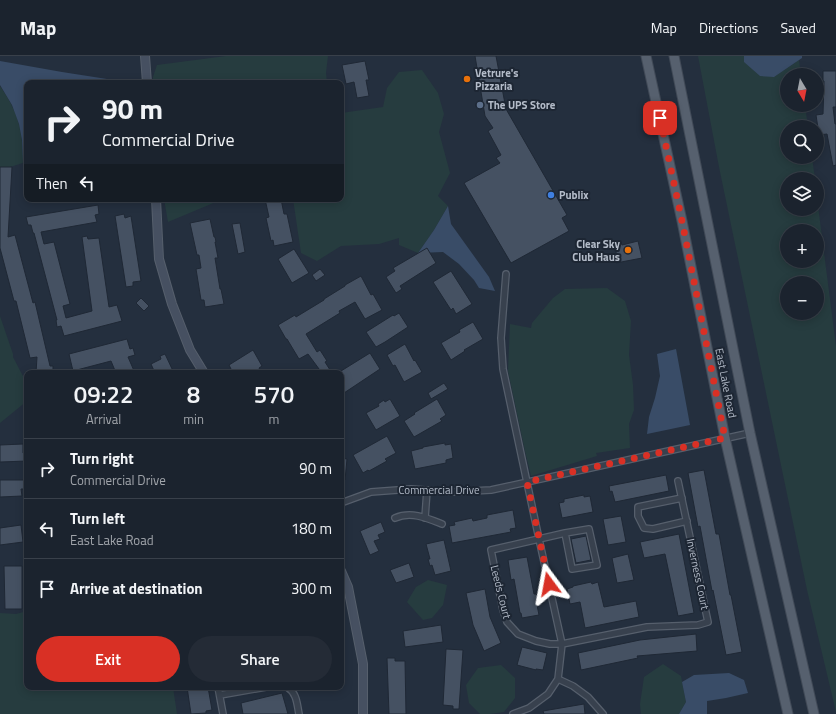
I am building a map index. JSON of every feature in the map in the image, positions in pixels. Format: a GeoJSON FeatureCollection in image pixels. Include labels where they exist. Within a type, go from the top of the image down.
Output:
{"type":"FeatureCollection","features":[{"type":"Feature","properties":{"kind":"main road","name":"East Lake Road"},"geometry":{"type":"LineString","coordinates":[[646,56],[682,221],[725,438],[788,714]]}},
{"type":"Feature","properties":{"kind":"main road","name":"East Lake Road"},"geometry":{"type":"LineString","coordinates":[[674,56],[750,433],[814,714]]}},
{"type":"Feature","properties":{"kind":"street"},"geometry":{"type":"LineString","coordinates":[[145,56],[147,80]]}},
{"type":"Feature","properties":{"kind":"street"},"geometry":{"type":"LineString","coordinates":[[156,202],[159,258],[175,310],[190,350],[202,370]]}},
{"type":"Feature","properties":{"kind":"street"},"geometry":{"type":"LineString","coordinates":[[506,274],[501,338],[503,364],[562,644],[558,679],[548,694],[529,708],[513,714]]}},
{"type":"Feature","properties":{"kind":"street","name":"Commercial Drive"},"geometry":{"type":"LineString","coordinates":[[344,502],[371,492],[411,489],[452,492],[492,490],[750,433]]}},
{"type":"Feature","properties":{"kind":"street","name":"Inverness Court"},"geometry":{"type":"LineString","coordinates":[[562,644],[647,627],[698,625],[708,622],[678,481]]}},
{"type":"Feature","properties":{"kind":"street"},"geometry":{"type":"LineString","coordinates":[[425,518],[427,490]]}},
{"type":"Feature","properties":{"kind":"street"},"geometry":{"type":"LineString","coordinates":[[682,498],[638,507],[638,516],[644,528],[653,529],[687,522]]}},
{"type":"Feature","properties":{"kind":"street"},"geometry":{"type":"LineString","coordinates":[[395,518],[406,514],[414,515],[442,524]]}},
{"type":"Feature","properties":{"kind":"street"},"geometry":{"type":"LineString","coordinates":[[539,539],[565,533],[589,529],[597,565],[572,569],[565,533]]}},
{"type":"Feature","properties":{"kind":"street","name":"Leeds Court"},"geometry":{"type":"LineString","coordinates":[[539,539],[491,550],[503,610],[507,622],[518,634],[536,642],[562,644]]}},
{"type":"Feature","properties":{"kind":"street"},"geometry":{"type":"LineString","coordinates":[[344,578],[348,587],[363,664],[364,714]]}},
{"type":"Feature","properties":{"kind":"street"},"geometry":{"type":"LineString","coordinates":[[558,679],[573,686],[588,697],[603,714]]}},
{"type":"Feature","properties":{"kind":"street"},"geometry":{"type":"LineString","coordinates":[[219,690],[223,714]]}},
{"type":"Feature","properties":{"kind":"street"},"geometry":{"type":"LineString","coordinates":[[220,695],[249,690]]}},
{"type":"Feature","properties":{"kind":"street"},"geometry":{"type":"LineString","coordinates":[[290,690],[296,698],[299,714]]}},
{"type":"Feature","properties":{"kind":"green space"},"geometry":{"type":"Polygon","coordinates":[[[226,56],[328,56],[327,80],[153,80],[157,65],[226,56]]]}},
{"type":"Feature","properties":{"kind":"green space"},"geometry":{"type":"Polygon","coordinates":[[[698,56],[744,56],[744,62],[780,70],[780,112],[806,112],[807,120],[780,120],[780,164],[813,164],[814,172],[780,172],[780,216],[819,216],[820,224],[780,224],[780,268],[824,268],[824,253],[836,346],[836,712],[807,590],[719,167],[698,56]]]}},
{"type":"Feature","properties":{"kind":"green space"},"geometry":{"type":"Polygon","coordinates":[[[799,60],[800,68],[787,68],[799,60]]]}},
{"type":"Feature","properties":{"kind":"green space"},"geometry":{"type":"Polygon","coordinates":[[[422,70],[438,93],[444,114],[439,132],[450,173],[438,196],[448,206],[418,253],[399,245],[399,238],[379,244],[341,246],[317,261],[301,253],[293,202],[344,202],[344,113],[383,107],[387,88],[399,72],[422,70]]]}},
{"type":"Feature","properties":{"kind":"green space"},"geometry":{"type":"Polygon","coordinates":[[[0,86],[10,102],[17,118],[22,140],[23,163],[0,170],[0,86]]]}},
{"type":"Feature","properties":{"kind":"green space"},"geometry":{"type":"Polygon","coordinates":[[[165,202],[216,202],[168,222],[165,202]]]}},
{"type":"Feature","properties":{"kind":"green space"},"geometry":{"type":"Polygon","coordinates":[[[607,288],[625,301],[631,321],[629,355],[633,385],[634,410],[629,424],[630,448],[596,453],[597,456],[531,476],[508,371],[510,324],[531,328],[532,323],[553,298],[565,289],[607,288]]]}},
{"type":"Feature","properties":{"kind":"green space"},"geometry":{"type":"Polygon","coordinates":[[[0,316],[13,357],[24,378],[24,403],[0,423],[0,316]]]}},
{"type":"Feature","properties":{"kind":"green space"},"geometry":{"type":"Polygon","coordinates":[[[428,580],[447,585],[443,605],[432,618],[423,620],[407,602],[416,587],[428,580]]]}},
{"type":"Feature","properties":{"kind":"green space"},"geometry":{"type":"Polygon","coordinates":[[[24,612],[24,690],[173,690],[177,714],[0,714],[0,613],[16,614],[24,612]]]}},
{"type":"Feature","properties":{"kind":"green space"},"geometry":{"type":"Polygon","coordinates":[[[663,664],[681,676],[686,702],[679,714],[641,714],[640,704],[644,677],[663,664]]]}},
{"type":"Feature","properties":{"kind":"green space"},"geometry":{"type":"Polygon","coordinates":[[[501,665],[515,678],[515,698],[504,712],[480,714],[469,703],[466,685],[478,668],[501,665]]]}},
{"type":"Feature","properties":{"kind":"water"},"geometry":{"type":"Polygon","coordinates":[[[744,56],[802,56],[802,58],[787,68],[780,68],[780,73],[774,77],[760,76],[744,62],[744,56]]]}},
{"type":"Feature","properties":{"kind":"water"},"geometry":{"type":"Polygon","coordinates":[[[0,61],[108,80],[24,80],[24,163],[19,124],[12,105],[0,85],[0,61]]]}},
{"type":"Feature","properties":{"kind":"water"},"geometry":{"type":"Polygon","coordinates":[[[448,206],[451,224],[489,277],[495,291],[479,288],[474,280],[459,264],[443,252],[418,253],[448,206]]]}},
{"type":"Feature","properties":{"kind":"water"},"geometry":{"type":"Polygon","coordinates":[[[676,349],[690,425],[647,434],[649,417],[660,376],[657,354],[676,349]]]}},
{"type":"Feature","properties":{"kind":"water"},"geometry":{"type":"Polygon","coordinates":[[[729,673],[744,680],[748,693],[707,701],[707,714],[679,714],[686,702],[682,682],[694,675],[729,673]]]}},
{"type":"Feature","properties":{"kind":"building"},"geometry":{"type":"Polygon","coordinates":[[[475,56],[496,56],[506,109],[567,215],[562,218],[569,231],[511,263],[464,183],[500,163],[496,158],[501,155],[488,131],[493,128],[485,116],[475,56]]]}},
{"type":"Feature","properties":{"kind":"building"},"geometry":{"type":"Polygon","coordinates":[[[365,61],[369,80],[366,80],[369,96],[357,98],[354,82],[346,84],[342,65],[365,61]]]}},
{"type":"Feature","properties":{"kind":"building"},"geometry":{"type":"Polygon","coordinates":[[[824,71],[836,71],[836,107],[833,107],[836,124],[836,165],[833,166],[827,134],[824,134],[824,120],[817,120],[816,115],[823,114],[824,71]]]}},
{"type":"Feature","properties":{"kind":"building"},"geometry":{"type":"Polygon","coordinates":[[[0,167],[12,167],[8,237],[15,235],[33,303],[35,302],[50,366],[53,366],[53,370],[36,370],[37,357],[30,358],[16,301],[14,301],[0,248],[0,167]]]}},
{"type":"Feature","properties":{"kind":"building"},"geometry":{"type":"Polygon","coordinates":[[[266,202],[282,202],[284,214],[287,214],[293,242],[274,246],[273,240],[271,241],[266,218],[269,217],[266,202]]]}},
{"type":"Feature","properties":{"kind":"building"},"geometry":{"type":"Polygon","coordinates":[[[98,205],[99,214],[95,215],[97,222],[41,232],[44,244],[54,242],[70,304],[63,306],[66,318],[92,311],[82,237],[87,236],[88,239],[99,238],[109,307],[117,305],[122,321],[64,336],[61,326],[57,327],[57,320],[34,233],[31,225],[28,225],[26,217],[98,205]]]}},
{"type":"Feature","properties":{"kind":"building"},"geometry":{"type":"Polygon","coordinates":[[[124,214],[125,218],[131,216],[141,281],[133,282],[133,286],[126,287],[115,216],[124,214]]]}},
{"type":"Feature","properties":{"kind":"building"},"geometry":{"type":"Polygon","coordinates":[[[210,219],[216,242],[218,258],[215,258],[224,304],[205,307],[204,300],[201,300],[196,269],[201,268],[199,255],[197,255],[190,223],[210,219]]]}},
{"type":"Feature","properties":{"kind":"building"},"geometry":{"type":"Polygon","coordinates":[[[240,223],[245,252],[238,254],[232,224],[240,223]]]}},
{"type":"Feature","properties":{"kind":"building","name":"Clear Sky Club Haus"},"geometry":{"type":"Polygon","coordinates":[[[638,241],[642,258],[616,263],[615,256],[617,256],[614,244],[621,242],[622,245],[638,241]]]}},
{"type":"Feature","properties":{"kind":"building"},"geometry":{"type":"Polygon","coordinates":[[[427,248],[436,263],[400,286],[402,289],[396,293],[386,277],[395,271],[393,268],[427,248]]]}},
{"type":"Feature","properties":{"kind":"building"},"geometry":{"type":"Polygon","coordinates":[[[294,249],[309,273],[292,283],[278,259],[294,249]]]}},
{"type":"Feature","properties":{"kind":"building"},"geometry":{"type":"Polygon","coordinates":[[[320,269],[325,275],[316,281],[312,275],[320,269]]]}},
{"type":"Feature","properties":{"kind":"building"},"geometry":{"type":"Polygon","coordinates":[[[451,271],[472,304],[456,314],[453,308],[451,310],[433,282],[451,271]]]}},
{"type":"Feature","properties":{"kind":"building"},"geometry":{"type":"Polygon","coordinates":[[[361,276],[371,295],[373,294],[382,310],[365,319],[355,302],[339,311],[340,313],[306,334],[317,352],[320,350],[327,361],[325,362],[330,370],[320,370],[308,354],[299,359],[278,325],[295,315],[296,317],[361,276]]]}},
{"type":"Feature","properties":{"kind":"building"},"geometry":{"type":"Polygon","coordinates":[[[141,298],[149,306],[144,311],[136,303],[141,298]]]}},
{"type":"Feature","properties":{"kind":"building"},"geometry":{"type":"Polygon","coordinates":[[[399,313],[408,327],[376,347],[366,332],[393,315],[394,316],[399,313]]]}},
{"type":"Feature","properties":{"kind":"building"},"geometry":{"type":"Polygon","coordinates":[[[473,322],[483,339],[464,350],[465,351],[451,360],[441,343],[460,332],[459,330],[473,322]]]}},
{"type":"Feature","properties":{"kind":"building"},"geometry":{"type":"Polygon","coordinates":[[[127,339],[130,349],[133,348],[135,355],[128,357],[134,370],[115,370],[111,361],[73,370],[69,354],[127,339]]]}},
{"type":"Feature","properties":{"kind":"building"},"geometry":{"type":"Polygon","coordinates":[[[405,344],[422,372],[404,382],[395,365],[393,366],[387,355],[405,344]]]}},
{"type":"Feature","properties":{"kind":"building"},"geometry":{"type":"Polygon","coordinates":[[[253,350],[262,366],[259,368],[260,370],[232,370],[229,365],[253,350]]]}},
{"type":"Feature","properties":{"kind":"building"},"geometry":{"type":"Polygon","coordinates":[[[370,353],[380,369],[344,393],[344,370],[343,370],[370,353]]]}},
{"type":"Feature","properties":{"kind":"building"},"geometry":{"type":"Polygon","coordinates":[[[165,354],[173,370],[154,370],[151,364],[161,359],[160,356],[165,354]]]}},
{"type":"Feature","properties":{"kind":"building"},"geometry":{"type":"Polygon","coordinates":[[[444,383],[448,389],[431,399],[428,393],[444,383]]]}},
{"type":"Feature","properties":{"kind":"building"},"geometry":{"type":"Polygon","coordinates":[[[390,399],[400,416],[376,430],[366,413],[379,406],[378,404],[384,400],[385,402],[390,399]]]}},
{"type":"Feature","properties":{"kind":"building"},"geometry":{"type":"Polygon","coordinates":[[[437,399],[446,415],[440,419],[442,421],[414,437],[404,421],[437,399]]]}},
{"type":"Feature","properties":{"kind":"building"},"geometry":{"type":"Polygon","coordinates":[[[387,436],[396,453],[385,459],[387,461],[363,473],[353,455],[387,436]]]}},
{"type":"Feature","properties":{"kind":"building"},"geometry":{"type":"Polygon","coordinates":[[[445,443],[445,445],[451,444],[453,458],[446,460],[446,463],[415,469],[411,451],[445,443]]]}},
{"type":"Feature","properties":{"kind":"building"},"geometry":{"type":"Polygon","coordinates":[[[23,444],[24,461],[0,462],[0,445],[23,444]]]}},
{"type":"Feature","properties":{"kind":"building"},"geometry":{"type":"Polygon","coordinates":[[[344,458],[347,459],[344,480],[344,458]]]}},
{"type":"Feature","properties":{"kind":"building"},"geometry":{"type":"Polygon","coordinates":[[[704,470],[716,534],[719,534],[742,652],[726,655],[700,526],[698,527],[688,473],[704,470]]]}},
{"type":"Feature","properties":{"kind":"building"},"geometry":{"type":"Polygon","coordinates":[[[666,475],[669,491],[615,502],[612,491],[610,492],[609,486],[666,475]]]}},
{"type":"Feature","properties":{"kind":"building"},"geometry":{"type":"Polygon","coordinates":[[[0,480],[24,480],[24,489],[21,489],[22,496],[0,497],[0,480]]]}},
{"type":"Feature","properties":{"kind":"building"},"geometry":{"type":"Polygon","coordinates":[[[584,495],[584,497],[590,496],[593,512],[562,518],[559,503],[564,502],[564,499],[584,495]]]}},
{"type":"Feature","properties":{"kind":"building"},"geometry":{"type":"Polygon","coordinates":[[[513,510],[516,528],[510,529],[511,532],[452,543],[449,526],[455,525],[454,522],[472,518],[473,521],[487,518],[487,515],[513,510]]]}},
{"type":"Feature","properties":{"kind":"building"},"geometry":{"type":"Polygon","coordinates":[[[621,516],[626,542],[608,545],[603,519],[621,516]]]}},
{"type":"Feature","properties":{"kind":"building"},"geometry":{"type":"Polygon","coordinates":[[[381,522],[385,532],[378,535],[380,539],[374,541],[379,551],[370,555],[360,531],[381,522]]]}},
{"type":"Feature","properties":{"kind":"building"},"geometry":{"type":"Polygon","coordinates":[[[21,525],[23,542],[0,545],[0,528],[21,525]]]}},
{"type":"Feature","properties":{"kind":"building"},"geometry":{"type":"Polygon","coordinates":[[[679,534],[694,613],[678,616],[665,554],[644,558],[640,542],[679,534]]]}},
{"type":"Feature","properties":{"kind":"building"},"geometry":{"type":"Polygon","coordinates":[[[586,536],[591,560],[576,563],[571,539],[586,536]]]}},
{"type":"Feature","properties":{"kind":"building"},"geometry":{"type":"Polygon","coordinates":[[[444,540],[451,571],[435,575],[432,565],[430,566],[428,559],[430,559],[426,544],[444,540]]]}},
{"type":"Feature","properties":{"kind":"building"},"geometry":{"type":"Polygon","coordinates":[[[628,554],[634,580],[617,583],[612,558],[628,554]]]}},
{"type":"Feature","properties":{"kind":"building"},"geometry":{"type":"Polygon","coordinates":[[[527,557],[534,594],[537,594],[538,600],[536,600],[539,615],[522,618],[514,579],[511,580],[508,560],[527,557]]]}},
{"type":"Feature","properties":{"kind":"building"},"geometry":{"type":"Polygon","coordinates":[[[409,563],[414,577],[396,583],[390,570],[409,563]]]}},
{"type":"Feature","properties":{"kind":"building"},"geometry":{"type":"Polygon","coordinates":[[[4,566],[22,566],[22,609],[5,609],[4,566]]]}},
{"type":"Feature","properties":{"kind":"building"},"geometry":{"type":"Polygon","coordinates":[[[591,582],[592,584],[598,582],[604,607],[636,601],[639,617],[585,628],[580,602],[570,604],[567,589],[591,582]]]}},
{"type":"Feature","properties":{"kind":"building"},"geometry":{"type":"Polygon","coordinates":[[[485,589],[490,617],[501,643],[484,651],[473,625],[466,593],[485,589]]]}},
{"type":"Feature","properties":{"kind":"building"},"geometry":{"type":"Polygon","coordinates":[[[441,625],[443,642],[405,647],[403,631],[441,625]]]}},
{"type":"Feature","properties":{"kind":"building"},"geometry":{"type":"Polygon","coordinates":[[[696,634],[697,651],[637,656],[638,658],[581,670],[578,653],[640,640],[696,634]]]}},
{"type":"Feature","properties":{"kind":"building"},"geometry":{"type":"Polygon","coordinates":[[[522,647],[547,653],[543,670],[536,670],[517,665],[522,647]]]}},
{"type":"Feature","properties":{"kind":"building"},"geometry":{"type":"Polygon","coordinates":[[[446,649],[463,650],[459,709],[453,709],[453,706],[443,705],[446,649]]]}},
{"type":"Feature","properties":{"kind":"building"},"geometry":{"type":"Polygon","coordinates":[[[387,658],[395,658],[395,661],[405,661],[406,714],[389,714],[387,658]]]}},
{"type":"Feature","properties":{"kind":"building"},"geometry":{"type":"Polygon","coordinates":[[[187,690],[209,690],[212,710],[206,711],[206,713],[191,714],[187,690]]]}},
{"type":"Feature","properties":{"kind":"building"},"geometry":{"type":"Polygon","coordinates":[[[282,693],[288,714],[243,714],[241,703],[282,693]]]}},
{"type":"Feature","properties":{"kind":"building"},"geometry":{"type":"Polygon","coordinates":[[[584,704],[585,714],[544,714],[543,711],[584,704]]]}},
{"type":"Feature","properties":{"kind":"place","name":"Vetrure's Pizzaria"},"geometry":{"type":"Point","coordinates":[467,79]}},
{"type":"Feature","properties":{"kind":"place","name":"The UPS Store"},"geometry":{"type":"Point","coordinates":[480,105]}},
{"type":"Feature","properties":{"kind":"place","name":"Publix"},"geometry":{"type":"Point","coordinates":[551,195]}},
{"type":"Feature","properties":{"kind":"place","name":"Clear Sky Club Haus"},"geometry":{"type":"Point","coordinates":[628,250]}},
{"type":"Feature","properties":{"kind":"route"},"geometry":{"type":"LineString","coordinates":[[549,584],[527,482],[725,438],[660,118]]}}]}
